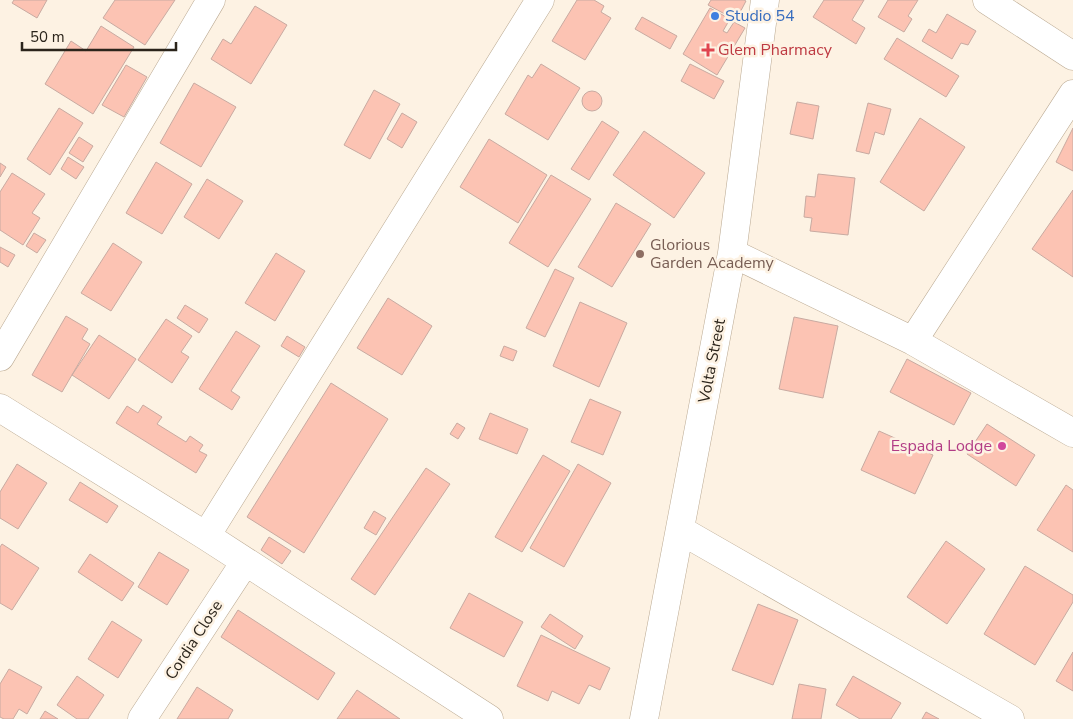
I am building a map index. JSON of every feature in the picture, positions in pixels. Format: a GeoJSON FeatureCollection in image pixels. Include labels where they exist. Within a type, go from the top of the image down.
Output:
{"type":"FeatureCollection","features":[{"type":"Feature","properties":{"kind":"street"},"geometry":{"type":"LineString","coordinates":[[0,357],[211,0]]}},
{"type":"Feature","properties":{"kind":"street"},"geometry":{"type":"LineString","coordinates":[[206,536],[540,0]]}},
{"type":"Feature","properties":{"kind":"street","name":"Volta Street"},"geometry":{"type":"LineString","coordinates":[[644,719],[732,252],[765,0]]}},
{"type":"Feature","properties":{"kind":"street"},"geometry":{"type":"LineString","coordinates":[[987,0],[1073,56]]}},
{"type":"Feature","properties":{"kind":"street"},"geometry":{"type":"LineString","coordinates":[[913,341],[1073,94]]}},
{"type":"Feature","properties":{"kind":"street"},"geometry":{"type":"LineString","coordinates":[[732,252],[913,341],[1073,433]]}},
{"type":"Feature","properties":{"kind":"street"},"geometry":{"type":"LineString","coordinates":[[0,408],[206,536],[476,716]]}},
{"type":"Feature","properties":{"kind":"street"},"geometry":{"type":"LineString","coordinates":[[680,530],[1010,719]]}},
{"type":"Feature","properties":{"kind":"street","name":"Cordia Close"},"geometry":{"type":"LineString","coordinates":[[142,719],[245,562]]}},
{"type":"Feature","properties":{"kind":"building"},"geometry":{"type":"Polygon","coordinates":[[[14,0],[47,0],[37,18],[12,3],[14,0]]]}},
{"type":"Feature","properties":{"kind":"building"},"geometry":{"type":"Polygon","coordinates":[[[115,0],[175,0],[145,45],[103,18],[115,0]]]}},
{"type":"Feature","properties":{"kind":"building"},"geometry":{"type":"Polygon","coordinates":[[[577,0],[594,0],[604,6],[601,12],[611,18],[585,60],[552,41],[577,0]]]}},
{"type":"Feature","properties":{"kind":"building"},"geometry":{"type":"Polygon","coordinates":[[[711,0],[746,1],[736,20],[708,5],[711,0]]]}},
{"type":"Feature","properties":{"kind":"building"},"geometry":{"type":"Polygon","coordinates":[[[824,0],[864,0],[852,20],[865,28],[856,44],[813,17],[824,0]]]}},
{"type":"Feature","properties":{"kind":"building"},"geometry":{"type":"Polygon","coordinates":[[[888,0],[918,0],[908,16],[912,19],[904,32],[878,17],[888,0]]]}},
{"type":"Feature","properties":{"kind":"building"},"geometry":{"type":"Polygon","coordinates":[[[255,6],[287,25],[251,84],[211,59],[223,39],[231,44],[255,6]]]}},
{"type":"Feature","properties":{"kind":"building"},"geometry":{"type":"Polygon","coordinates":[[[710,8],[730,19],[723,31],[727,33],[734,22],[745,28],[717,75],[683,54],[710,8]]]}},
{"type":"Feature","properties":{"kind":"building"},"geometry":{"type":"Polygon","coordinates":[[[947,14],[976,31],[968,45],[961,43],[952,59],[922,41],[929,29],[936,33],[947,14]]]}},
{"type":"Feature","properties":{"kind":"building"},"geometry":{"type":"Polygon","coordinates":[[[642,17],[677,36],[670,49],[635,29],[642,17]]]}},
{"type":"Feature","properties":{"kind":"building"},"geometry":{"type":"Polygon","coordinates":[[[101,26],[134,47],[93,114],[45,84],[71,41],[86,51],[101,26]]]}},
{"type":"Feature","properties":{"kind":"building"},"geometry":{"type":"Polygon","coordinates":[[[897,38],[959,76],[946,97],[884,59],[897,38]]]}},
{"type":"Feature","properties":{"kind":"building"},"geometry":{"type":"Polygon","coordinates":[[[541,64],[580,88],[548,140],[505,114],[528,75],[532,78],[541,64]]]}},
{"type":"Feature","properties":{"kind":"building"},"geometry":{"type":"Polygon","coordinates":[[[690,64],[724,81],[714,99],[681,81],[690,64]]]}},
{"type":"Feature","properties":{"kind":"building"},"geometry":{"type":"Polygon","coordinates":[[[126,65],[147,77],[124,117],[102,105],[126,65]]]}},
{"type":"Feature","properties":{"kind":"building"},"geometry":{"type":"Polygon","coordinates":[[[194,83],[236,107],[201,167],[160,143],[194,83]]]}},
{"type":"Feature","properties":{"kind":"building"},"geometry":{"type":"Polygon","coordinates":[[[374,90],[400,104],[370,159],[344,145],[374,90]]]}},
{"type":"Feature","properties":{"kind":"building"},"geometry":{"type":"Polygon","coordinates":[[[592,91],[599,94],[602,101],[599,108],[592,111],[585,108],[582,101],[585,94],[592,91]]]}},
{"type":"Feature","properties":{"kind":"building"},"geometry":{"type":"Polygon","coordinates":[[[797,102],[819,106],[813,139],[790,134],[797,102]]]}},
{"type":"Feature","properties":{"kind":"building"},"geometry":{"type":"Polygon","coordinates":[[[868,103],[891,109],[884,135],[875,132],[869,154],[856,151],[868,103]]]}},
{"type":"Feature","properties":{"kind":"building"},"geometry":{"type":"Polygon","coordinates":[[[59,108],[83,123],[50,175],[27,159],[59,108]]]}},
{"type":"Feature","properties":{"kind":"building"},"geometry":{"type":"Polygon","coordinates":[[[402,113],[417,122],[402,148],[387,139],[402,113]]]}},
{"type":"Feature","properties":{"kind":"building"},"geometry":{"type":"Polygon","coordinates":[[[920,118],[965,147],[924,211],[880,182],[920,118]]]}},
{"type":"Feature","properties":{"kind":"building"},"geometry":{"type":"Polygon","coordinates":[[[602,121],[619,132],[589,180],[571,169],[602,121]]]}},
{"type":"Feature","properties":{"kind":"building"},"geometry":{"type":"Polygon","coordinates":[[[1073,128],[1073,171],[1056,162],[1073,128]]]}},
{"type":"Feature","properties":{"kind":"building"},"geometry":{"type":"Polygon","coordinates":[[[644,131],[705,173],[674,218],[613,175],[644,131]]]}},
{"type":"Feature","properties":{"kind":"building"},"geometry":{"type":"Polygon","coordinates":[[[79,137],[93,146],[83,162],[69,153],[79,137]]]}},
{"type":"Feature","properties":{"kind":"building"},"geometry":{"type":"Polygon","coordinates":[[[489,139],[547,175],[518,223],[460,187],[489,139]]]}},
{"type":"Feature","properties":{"kind":"building"},"geometry":{"type":"Polygon","coordinates":[[[68,157],[84,167],[76,179],[61,169],[68,157]]]}},
{"type":"Feature","properties":{"kind":"building"},"geometry":{"type":"Polygon","coordinates":[[[156,162],[192,184],[162,234],[126,213],[156,162]]]}},
{"type":"Feature","properties":{"kind":"building"},"geometry":{"type":"Polygon","coordinates":[[[0,163],[6,167],[0,177],[0,163]]]}},
{"type":"Feature","properties":{"kind":"building"},"geometry":{"type":"Polygon","coordinates":[[[12,173],[45,194],[32,213],[40,218],[23,245],[0,230],[0,192],[12,173]]]}},
{"type":"Feature","properties":{"kind":"building"},"geometry":{"type":"Polygon","coordinates":[[[818,174],[855,178],[848,235],[810,231],[812,218],[804,217],[806,196],[815,197],[818,174]]]}},
{"type":"Feature","properties":{"kind":"building"},"geometry":{"type":"Polygon","coordinates":[[[551,175],[591,199],[548,267],[509,243],[551,175]]]}},
{"type":"Feature","properties":{"kind":"building"},"geometry":{"type":"Polygon","coordinates":[[[207,179],[243,201],[219,239],[184,217],[207,179]]]}},
{"type":"Feature","properties":{"kind":"building"},"geometry":{"type":"Polygon","coordinates":[[[1073,190],[1073,277],[1032,249],[1073,190]]]}},
{"type":"Feature","properties":{"kind":"building"},"geometry":{"type":"Polygon","coordinates":[[[616,203],[651,224],[612,287],[578,267],[616,203]]]}},
{"type":"Feature","properties":{"kind":"building"},"geometry":{"type":"Polygon","coordinates":[[[34,233],[46,240],[37,253],[26,246],[34,233]]]}},
{"type":"Feature","properties":{"kind":"building"},"geometry":{"type":"Polygon","coordinates":[[[113,243],[142,262],[111,311],[81,293],[113,243]]]}},
{"type":"Feature","properties":{"kind":"building"},"geometry":{"type":"Polygon","coordinates":[[[0,247],[15,255],[8,267],[0,262],[0,247]]]}},
{"type":"Feature","properties":{"kind":"building"},"geometry":{"type":"Polygon","coordinates":[[[276,253],[305,271],[275,321],[245,303],[276,253]]]}},
{"type":"Feature","properties":{"kind":"building"},"geometry":{"type":"Polygon","coordinates":[[[555,269],[574,278],[545,337],[526,328],[555,269]]]}},
{"type":"Feature","properties":{"kind":"building"},"geometry":{"type":"Polygon","coordinates":[[[388,298],[432,326],[402,375],[357,348],[388,298]]]}},
{"type":"Feature","properties":{"kind":"building"},"geometry":{"type":"Polygon","coordinates":[[[580,302],[627,323],[599,387],[553,366],[580,302]]]}},
{"type":"Feature","properties":{"kind":"building"},"geometry":{"type":"Polygon","coordinates":[[[185,305],[208,319],[199,333],[177,318],[185,305]]]}},
{"type":"Feature","properties":{"kind":"building"},"geometry":{"type":"Polygon","coordinates":[[[66,316],[88,329],[82,339],[90,344],[62,392],[32,375],[66,316]]]}},
{"type":"Feature","properties":{"kind":"building"},"geometry":{"type":"Polygon","coordinates":[[[794,317],[838,326],[823,398],[779,389],[794,317]]]}},
{"type":"Feature","properties":{"kind":"building"},"geometry":{"type":"Polygon","coordinates":[[[166,319],[192,336],[181,352],[189,357],[172,383],[138,360],[166,319]]]}},
{"type":"Feature","properties":{"kind":"building"},"geometry":{"type":"Polygon","coordinates":[[[236,331],[260,346],[231,391],[240,397],[232,410],[199,389],[236,331]]]}},
{"type":"Feature","properties":{"kind":"building"},"geometry":{"type":"Polygon","coordinates":[[[99,335],[136,359],[109,399],[72,375],[99,335]]]}},
{"type":"Feature","properties":{"kind":"building"},"geometry":{"type":"Polygon","coordinates":[[[287,336],[305,347],[299,357],[281,346],[287,336]]]}},
{"type":"Feature","properties":{"kind":"building"},"geometry":{"type":"Polygon","coordinates":[[[504,346],[517,351],[513,361],[500,356],[504,346]]]}},
{"type":"Feature","properties":{"kind":"building"},"geometry":{"type":"Polygon","coordinates":[[[907,359],[971,393],[954,425],[890,392],[907,359]]]}},
{"type":"Feature","properties":{"kind":"building"},"geometry":{"type":"Polygon","coordinates":[[[331,383],[388,419],[304,553],[247,517],[331,383]]]}},
{"type":"Feature","properties":{"kind":"building"},"geometry":{"type":"Polygon","coordinates":[[[590,399],[621,412],[603,455],[571,442],[590,399]]]}},
{"type":"Feature","properties":{"kind":"building"},"geometry":{"type":"Polygon","coordinates":[[[143,405],[162,417],[157,424],[186,442],[190,436],[203,445],[199,451],[207,455],[196,473],[116,423],[127,406],[138,413],[143,405]]]}},
{"type":"Feature","properties":{"kind":"building"},"geometry":{"type":"Polygon","coordinates":[[[490,413],[528,429],[517,454],[479,439],[490,413]]]}},
{"type":"Feature","properties":{"kind":"building"},"geometry":{"type":"Polygon","coordinates":[[[457,423],[465,428],[458,439],[450,434],[457,423]]]}},
{"type":"Feature","properties":{"kind":"building"},"geometry":{"type":"Polygon","coordinates":[[[987,424],[1035,455],[1016,486],[967,454],[987,424]]]}},
{"type":"Feature","properties":{"kind":"building"},"geometry":{"type":"Polygon","coordinates":[[[879,431],[933,455],[915,494],[861,470],[879,431]]]}},
{"type":"Feature","properties":{"kind":"building"},"geometry":{"type":"Polygon","coordinates":[[[543,455],[570,471],[522,552],[495,537],[543,455]]]}},
{"type":"Feature","properties":{"kind":"building"},"geometry":{"type":"Polygon","coordinates":[[[17,464],[47,483],[18,529],[0,518],[0,492],[17,464]]]}},
{"type":"Feature","properties":{"kind":"building"},"geometry":{"type":"Polygon","coordinates":[[[578,464],[611,483],[564,567],[530,548],[578,464]]]}},
{"type":"Feature","properties":{"kind":"building"},"geometry":{"type":"Polygon","coordinates":[[[426,468],[450,484],[375,595],[351,579],[426,468]]]}},
{"type":"Feature","properties":{"kind":"building"},"geometry":{"type":"Polygon","coordinates":[[[80,482],[118,506],[107,523],[69,500],[80,482]]]}},
{"type":"Feature","properties":{"kind":"building"},"geometry":{"type":"Polygon","coordinates":[[[1066,485],[1073,490],[1073,552],[1037,530],[1066,485]]]}},
{"type":"Feature","properties":{"kind":"building"},"geometry":{"type":"Polygon","coordinates":[[[374,511],[386,518],[376,535],[364,528],[374,511]]]}},
{"type":"Feature","properties":{"kind":"building"},"geometry":{"type":"Polygon","coordinates":[[[269,537],[291,551],[282,564],[261,550],[269,537]]]}},
{"type":"Feature","properties":{"kind":"building"},"geometry":{"type":"Polygon","coordinates":[[[946,541],[985,569],[947,624],[907,597],[946,541]]]}},
{"type":"Feature","properties":{"kind":"building"},"geometry":{"type":"Polygon","coordinates":[[[2,544],[39,568],[12,610],[0,603],[0,547],[2,544]]]}},
{"type":"Feature","properties":{"kind":"building"},"geometry":{"type":"Polygon","coordinates":[[[159,552],[189,570],[167,605],[138,587],[159,552]]]}},
{"type":"Feature","properties":{"kind":"building"},"geometry":{"type":"Polygon","coordinates":[[[90,554],[134,583],[122,601],[78,572],[90,554]]]}},
{"type":"Feature","properties":{"kind":"building"},"geometry":{"type":"Polygon","coordinates":[[[1025,566],[1073,595],[1073,602],[1035,665],[984,634],[1025,566]]]}},
{"type":"Feature","properties":{"kind":"building"},"geometry":{"type":"Polygon","coordinates":[[[469,593],[523,622],[504,657],[450,628],[469,593]]]}},
{"type":"Feature","properties":{"kind":"building"},"geometry":{"type":"Polygon","coordinates":[[[758,604],[798,620],[773,685],[732,670],[758,604]]]}},
{"type":"Feature","properties":{"kind":"building"},"geometry":{"type":"Polygon","coordinates":[[[238,610],[335,673],[318,700],[221,637],[238,610]]]}},
{"type":"Feature","properties":{"kind":"building"},"geometry":{"type":"Polygon","coordinates":[[[550,614],[583,636],[575,649],[541,627],[550,614]]]}},
{"type":"Feature","properties":{"kind":"building"},"geometry":{"type":"Polygon","coordinates":[[[112,621],[142,640],[118,678],[88,659],[112,621]]]}},
{"type":"Feature","properties":{"kind":"building"},"geometry":{"type":"Polygon","coordinates":[[[541,635],[610,668],[600,690],[589,685],[579,704],[552,691],[548,701],[517,686],[541,635]]]}},
{"type":"Feature","properties":{"kind":"building"},"geometry":{"type":"Polygon","coordinates":[[[1073,652],[1073,691],[1056,681],[1073,652]]]}},
{"type":"Feature","properties":{"kind":"building"},"geometry":{"type":"Polygon","coordinates":[[[9,669],[42,687],[27,714],[19,709],[13,719],[4,719],[0,717],[0,684],[9,669]]]}},
{"type":"Feature","properties":{"kind":"building"},"geometry":{"type":"Polygon","coordinates":[[[77,676],[104,695],[88,719],[77,719],[57,705],[77,676]]]}},
{"type":"Feature","properties":{"kind":"building"},"geometry":{"type":"Polygon","coordinates":[[[853,676],[901,703],[891,719],[860,719],[836,705],[853,676]]]}},
{"type":"Feature","properties":{"kind":"building"},"geometry":{"type":"Polygon","coordinates":[[[799,684],[826,689],[821,719],[792,719],[799,684]]]}},
{"type":"Feature","properties":{"kind":"building"},"geometry":{"type":"Polygon","coordinates":[[[197,687],[233,710],[228,719],[177,719],[197,687]]]}},
{"type":"Feature","properties":{"kind":"building"},"geometry":{"type":"Polygon","coordinates":[[[357,690],[400,719],[337,719],[357,690]]]}},
{"type":"Feature","properties":{"kind":"building"},"geometry":{"type":"Polygon","coordinates":[[[45,711],[58,719],[40,719],[45,711]]]}},
{"type":"Feature","properties":{"kind":"building"},"geometry":{"type":"Polygon","coordinates":[[[926,712],[939,719],[922,719],[926,712]]]}},
{"type":"Feature","properties":{"kind":"place","name":"Studio 54"},"geometry":{"type":"Point","coordinates":[715,16]}},
{"type":"Feature","properties":{"kind":"place","name":"Glem Pharmacy"},"geometry":{"type":"Point","coordinates":[708,50]}},
{"type":"Feature","properties":{"kind":"place","name":"Glorious Garden Academy"},"geometry":{"type":"Point","coordinates":[640,254]}},
{"type":"Feature","properties":{"kind":"place","name":"Espada Lodge"},"geometry":{"type":"Point","coordinates":[1002,446]}}]}
